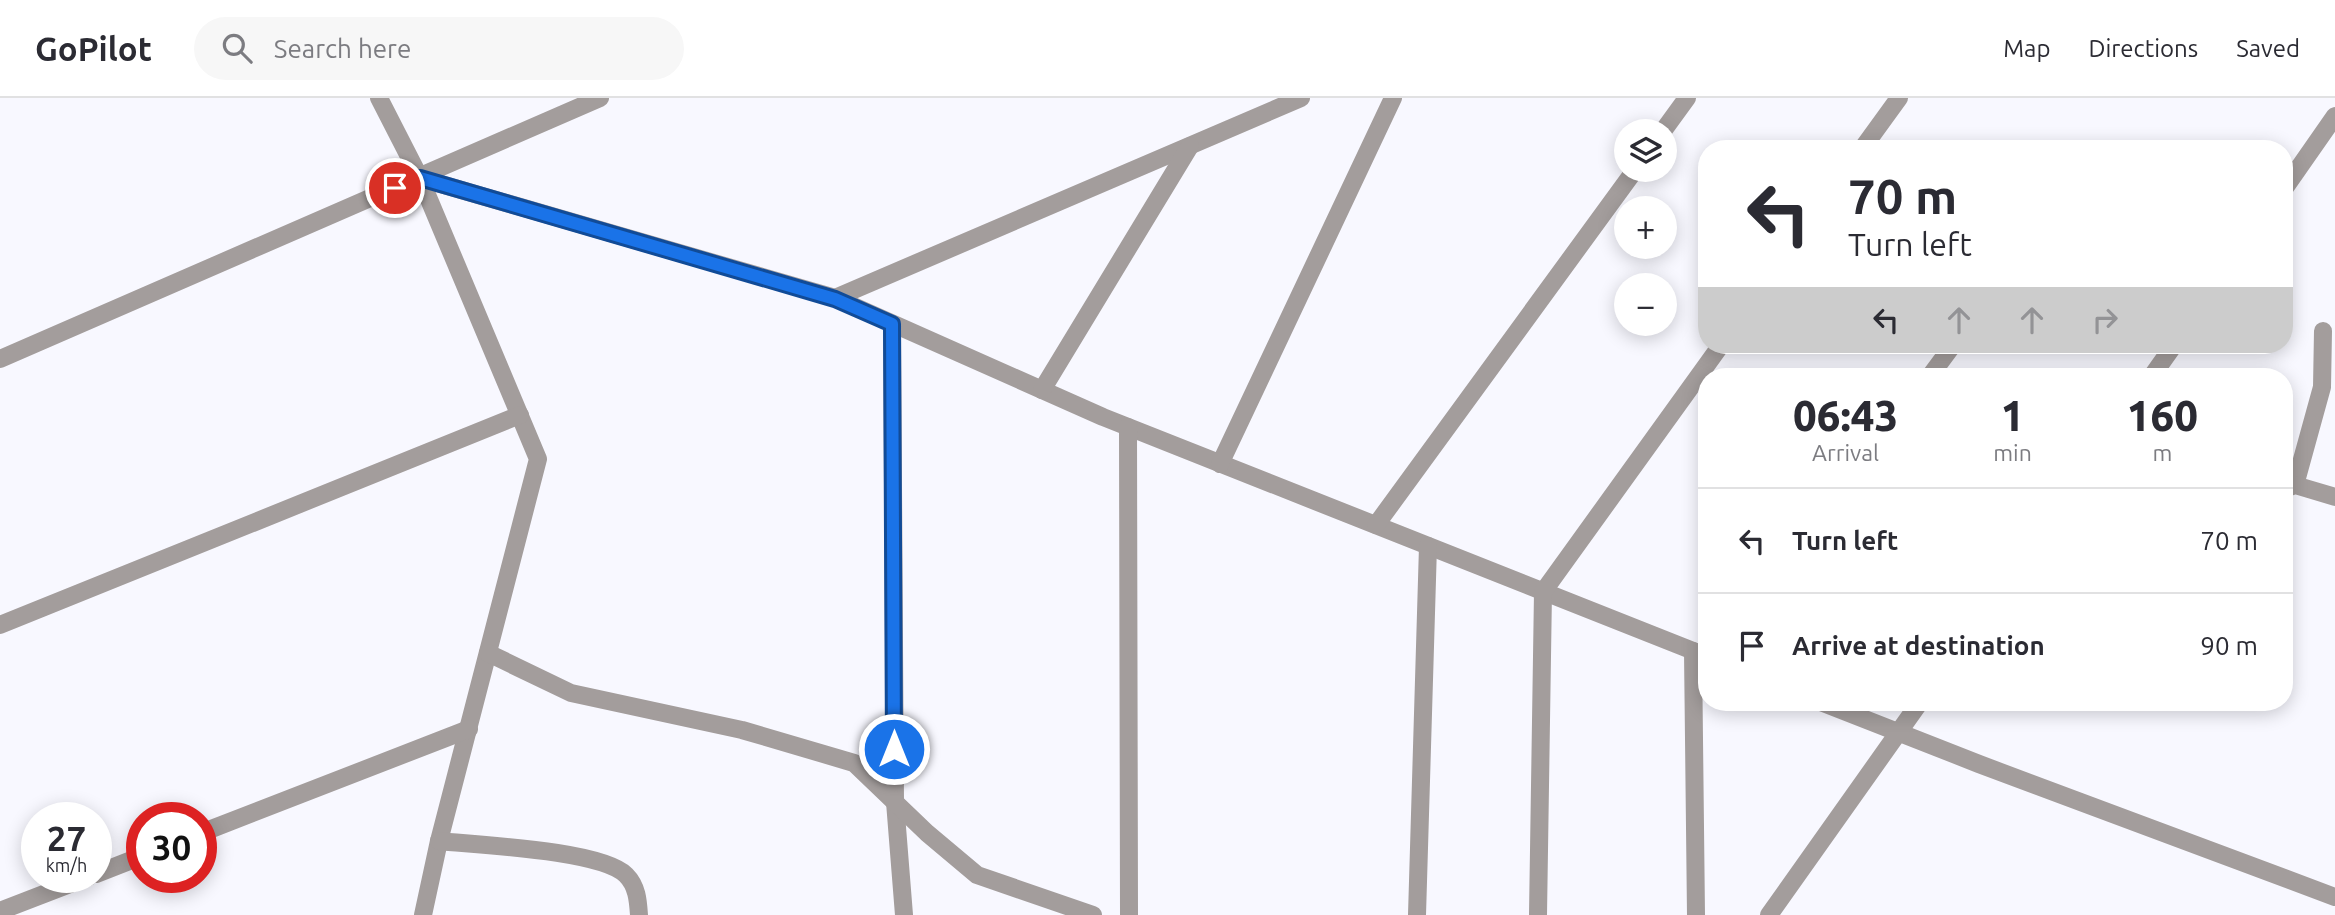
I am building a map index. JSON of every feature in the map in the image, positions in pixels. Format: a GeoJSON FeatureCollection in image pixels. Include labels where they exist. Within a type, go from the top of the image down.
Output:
{"type":"FeatureCollection","features":[{"type":"Feature","properties":{"kind":"street"},"geometry":{"type":"LineString","coordinates":[[379,98],[420,178],[538,459],[439,841],[423,915]]}},
{"type":"Feature","properties":{"kind":"street"},"geometry":{"type":"LineString","coordinates":[[0,359],[600,98]]}},
{"type":"Feature","properties":{"kind":"street"},"geometry":{"type":"LineString","coordinates":[[835,299],[1301,98]]}},
{"type":"Feature","properties":{"kind":"street"},"geometry":{"type":"LineString","coordinates":[[1220,464],[1393,98]]}},
{"type":"Feature","properties":{"kind":"street"},"geometry":{"type":"LineString","coordinates":[[1672,119],[1687,98]]}},
{"type":"Feature","properties":{"kind":"street"},"geometry":{"type":"LineString","coordinates":[[1869,140],[1899,98]]}},
{"type":"Feature","properties":{"kind":"street"},"geometry":{"type":"LineString","coordinates":[[2293,177],[2334,121]]}},
{"type":"Feature","properties":{"kind":"street"},"geometry":{"type":"LineString","coordinates":[[1042,390],[1190,146]]}},
{"type":"Feature","properties":{"kind":"street"},"geometry":{"type":"LineString","coordinates":[[420,178],[835,299],[1128,427],[1698,653]]}},
{"type":"Feature","properties":{"kind":"street"},"geometry":{"type":"LineString","coordinates":[[1376,525],[1626,182]]}},
{"type":"Feature","properties":{"kind":"street"},"geometry":{"type":"LineString","coordinates":[[892,324],[895,802],[904,915]]}},
{"type":"Feature","properties":{"kind":"street"},"geometry":{"type":"LineString","coordinates":[[2293,475],[2322,387],[2323,331]]}},
{"type":"Feature","properties":{"kind":"street"},"geometry":{"type":"LineString","coordinates":[[1538,915],[1543,592],[1698,377]]}},
{"type":"Feature","properties":{"kind":"street"},"geometry":{"type":"LineString","coordinates":[[0,625],[520,415]]}},
{"type":"Feature","properties":{"kind":"street"},"geometry":{"type":"LineString","coordinates":[[1128,427],[1129,915]]}},
{"type":"Feature","properties":{"kind":"street"},"geometry":{"type":"LineString","coordinates":[[2293,488],[2335,497]]}},
{"type":"Feature","properties":{"kind":"street"},"geometry":{"type":"LineString","coordinates":[[1417,915],[1428,546]]}},
{"type":"Feature","properties":{"kind":"street"},"geometry":{"type":"LineString","coordinates":[[488,653],[571,693],[741,730],[854,762],[927,833],[977,875],[1093,915]]}},
{"type":"Feature","properties":{"kind":"street"},"geometry":{"type":"LineString","coordinates":[[1696,915],[1699,711]]}},
{"type":"Feature","properties":{"kind":"street"},"geometry":{"type":"LineString","coordinates":[[1844,711],[2335,897]]}},
{"type":"Feature","properties":{"kind":"street"},"geometry":{"type":"LineString","coordinates":[[1769,915],[1913,711]]}},
{"type":"Feature","properties":{"kind":"street"},"geometry":{"type":"LineString","coordinates":[[217,827],[469,729]]}},
{"type":"Feature","properties":{"kind":"street"},"geometry":{"type":"LineString","coordinates":[[439,841],[577,855],[611,866],[625,874],[636,892],[639,915]]}},
{"type":"Feature","properties":{"kind":"street"},"geometry":{"type":"LineString","coordinates":[[0,911],[47,893]]}},
{"type":"Feature","properties":{"kind":"route"},"geometry":{"type":"LineString","coordinates":[[395,188],[420,178],[835,299],[892,324],[894,749]]}}]}
